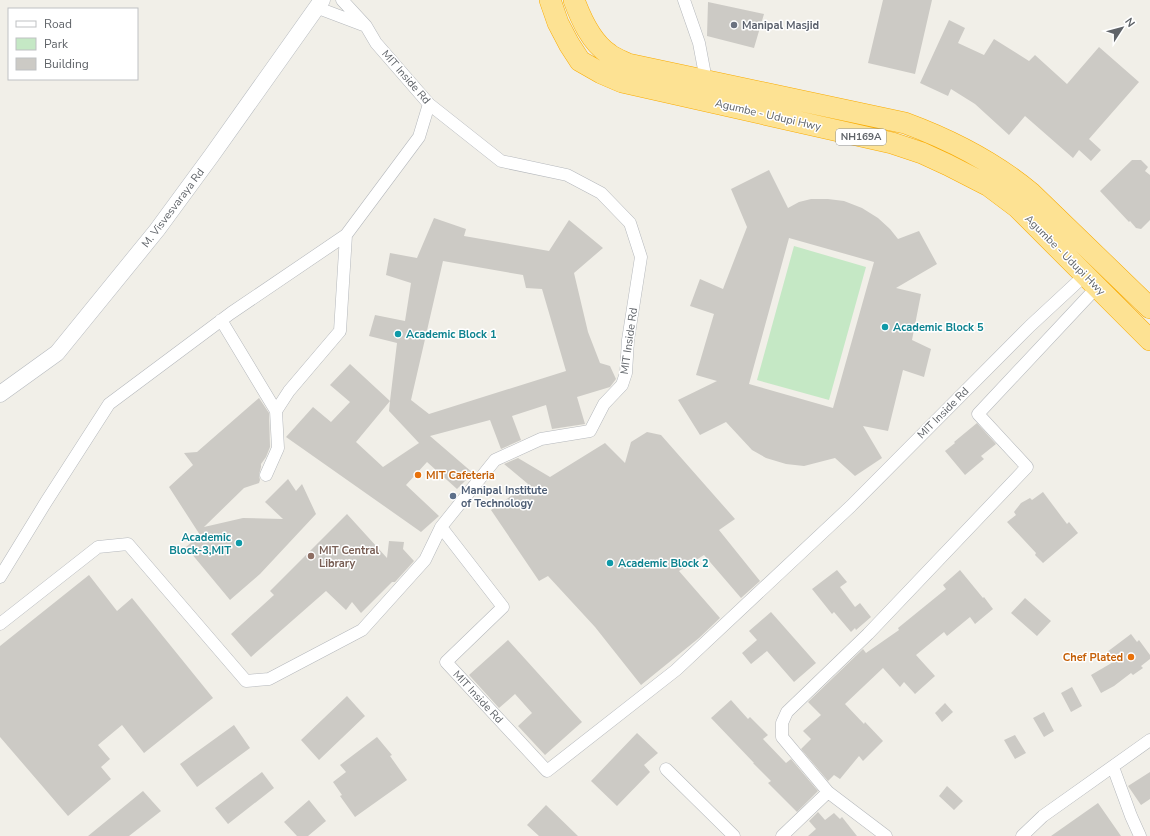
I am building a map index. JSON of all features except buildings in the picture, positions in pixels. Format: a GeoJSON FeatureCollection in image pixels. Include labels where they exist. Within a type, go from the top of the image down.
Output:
{"type":"FeatureCollection","features":[{"type":"Feature","properties":{"kind":"highway","name":"Agumbe - Udupi Hwy"},"geometry":{"type":"LineString","coordinates":[[550,0],[558,23],[580,61],[601,73],[622,82],[892,143],[948,164],[989,186],[1017,207],[1150,340]]}},
{"type":"Feature","properties":{"kind":"highway","name":"Agumbe - Udupi Hwy"},"geometry":{"type":"LineString","coordinates":[[574,0],[581,18],[593,38],[608,54],[628,64],[905,123],[935,134],[964,148],[1010,176],[1031,193],[1150,308]]}},
{"type":"Feature","properties":{"kind":"street","name":"MIT Inside Rd"},"geometry":{"type":"LineString","coordinates":[[342,0],[366,26],[376,43],[429,104],[501,161],[567,175],[601,193],[630,223],[642,257],[628,340],[626,373],[622,385],[604,404],[590,431],[541,439],[495,460],[441,527],[504,607],[446,662],[547,771],[676,670],[851,506],[1030,326],[1091,281]]}},
{"type":"Feature","properties":{"kind":"street"},"geometry":{"type":"LineString","coordinates":[[684,0],[699,43],[706,80]]}},
{"type":"Feature","properties":{"kind":"street"},"geometry":{"type":"LineString","coordinates":[[320,4],[366,26]]}},
{"type":"Feature","properties":{"kind":"street","name":"M. Visvesvaraya Rd"},"geometry":{"type":"LineString","coordinates":[[0,394],[57,353],[157,230],[320,4]]}},
{"type":"Feature","properties":{"kind":"street"},"geometry":{"type":"LineString","coordinates":[[0,577],[108,404],[221,320],[346,236],[419,137],[429,104]]}},
{"type":"Feature","properties":{"kind":"street"},"geometry":{"type":"LineString","coordinates":[[276,411],[289,391],[340,330],[346,236]]}},
{"type":"Feature","properties":{"kind":"street"},"geometry":{"type":"LineString","coordinates":[[886,836],[828,792],[782,737],[782,722],[787,712],[868,634],[1027,467],[978,414],[1091,281]]}},
{"type":"Feature","properties":{"kind":"street"},"geometry":{"type":"LineString","coordinates":[[221,320],[276,411],[278,448],[266,475]]}},
{"type":"Feature","properties":{"kind":"street"},"geometry":{"type":"LineString","coordinates":[[0,624],[98,547],[128,544],[246,681],[269,679],[362,630],[425,560],[441,527]]}},
{"type":"Feature","properties":{"kind":"street"},"geometry":{"type":"LineString","coordinates":[[1022,836],[1043,816],[1150,740]]}},
{"type":"Feature","properties":{"kind":"street"},"geometry":{"type":"LineString","coordinates":[[1113,767],[1140,836]]}},
{"type":"Feature","properties":{"kind":"street"},"geometry":{"type":"LineString","coordinates":[[666,769],[734,836]]}},
{"type":"Feature","properties":{"kind":"street"},"geometry":{"type":"LineString","coordinates":[[782,836],[828,792]]}},
{"type":"Feature","properties":{"kind":"green space"},"geometry":{"type":"Polygon","coordinates":[[[794,246],[866,267],[829,400],[757,380],[794,246]]]}},
{"type":"Feature","properties":{"kind":"place","name":"Manipal Masjid"},"geometry":{"type":"Point","coordinates":[734,25]}},
{"type":"Feature","properties":{"kind":"place","name":"Academic Block 5"},"geometry":{"type":"Point","coordinates":[885,327]}},
{"type":"Feature","properties":{"kind":"place","name":"Academic Block 1"},"geometry":{"type":"Point","coordinates":[398,334]}},
{"type":"Feature","properties":{"kind":"place","name":"MIT Cafeteria"},"geometry":{"type":"Point","coordinates":[418,475]}},
{"type":"Feature","properties":{"kind":"place","name":"Manipal Institute of Technology"},"geometry":{"type":"Point","coordinates":[453,496]}},
{"type":"Feature","properties":{"kind":"place","name":"Academic Block-3,MIT"},"geometry":{"type":"Point","coordinates":[239,543]}},
{"type":"Feature","properties":{"kind":"place","name":"MIT Central Library"},"geometry":{"type":"Point","coordinates":[311,556]}},
{"type":"Feature","properties":{"kind":"place","name":"Academic Block 2"},"geometry":{"type":"Point","coordinates":[610,563]}},
{"type":"Feature","properties":{"kind":"place","name":"Chef Plated"},"geometry":{"type":"Point","coordinates":[1131,657]}}]}
